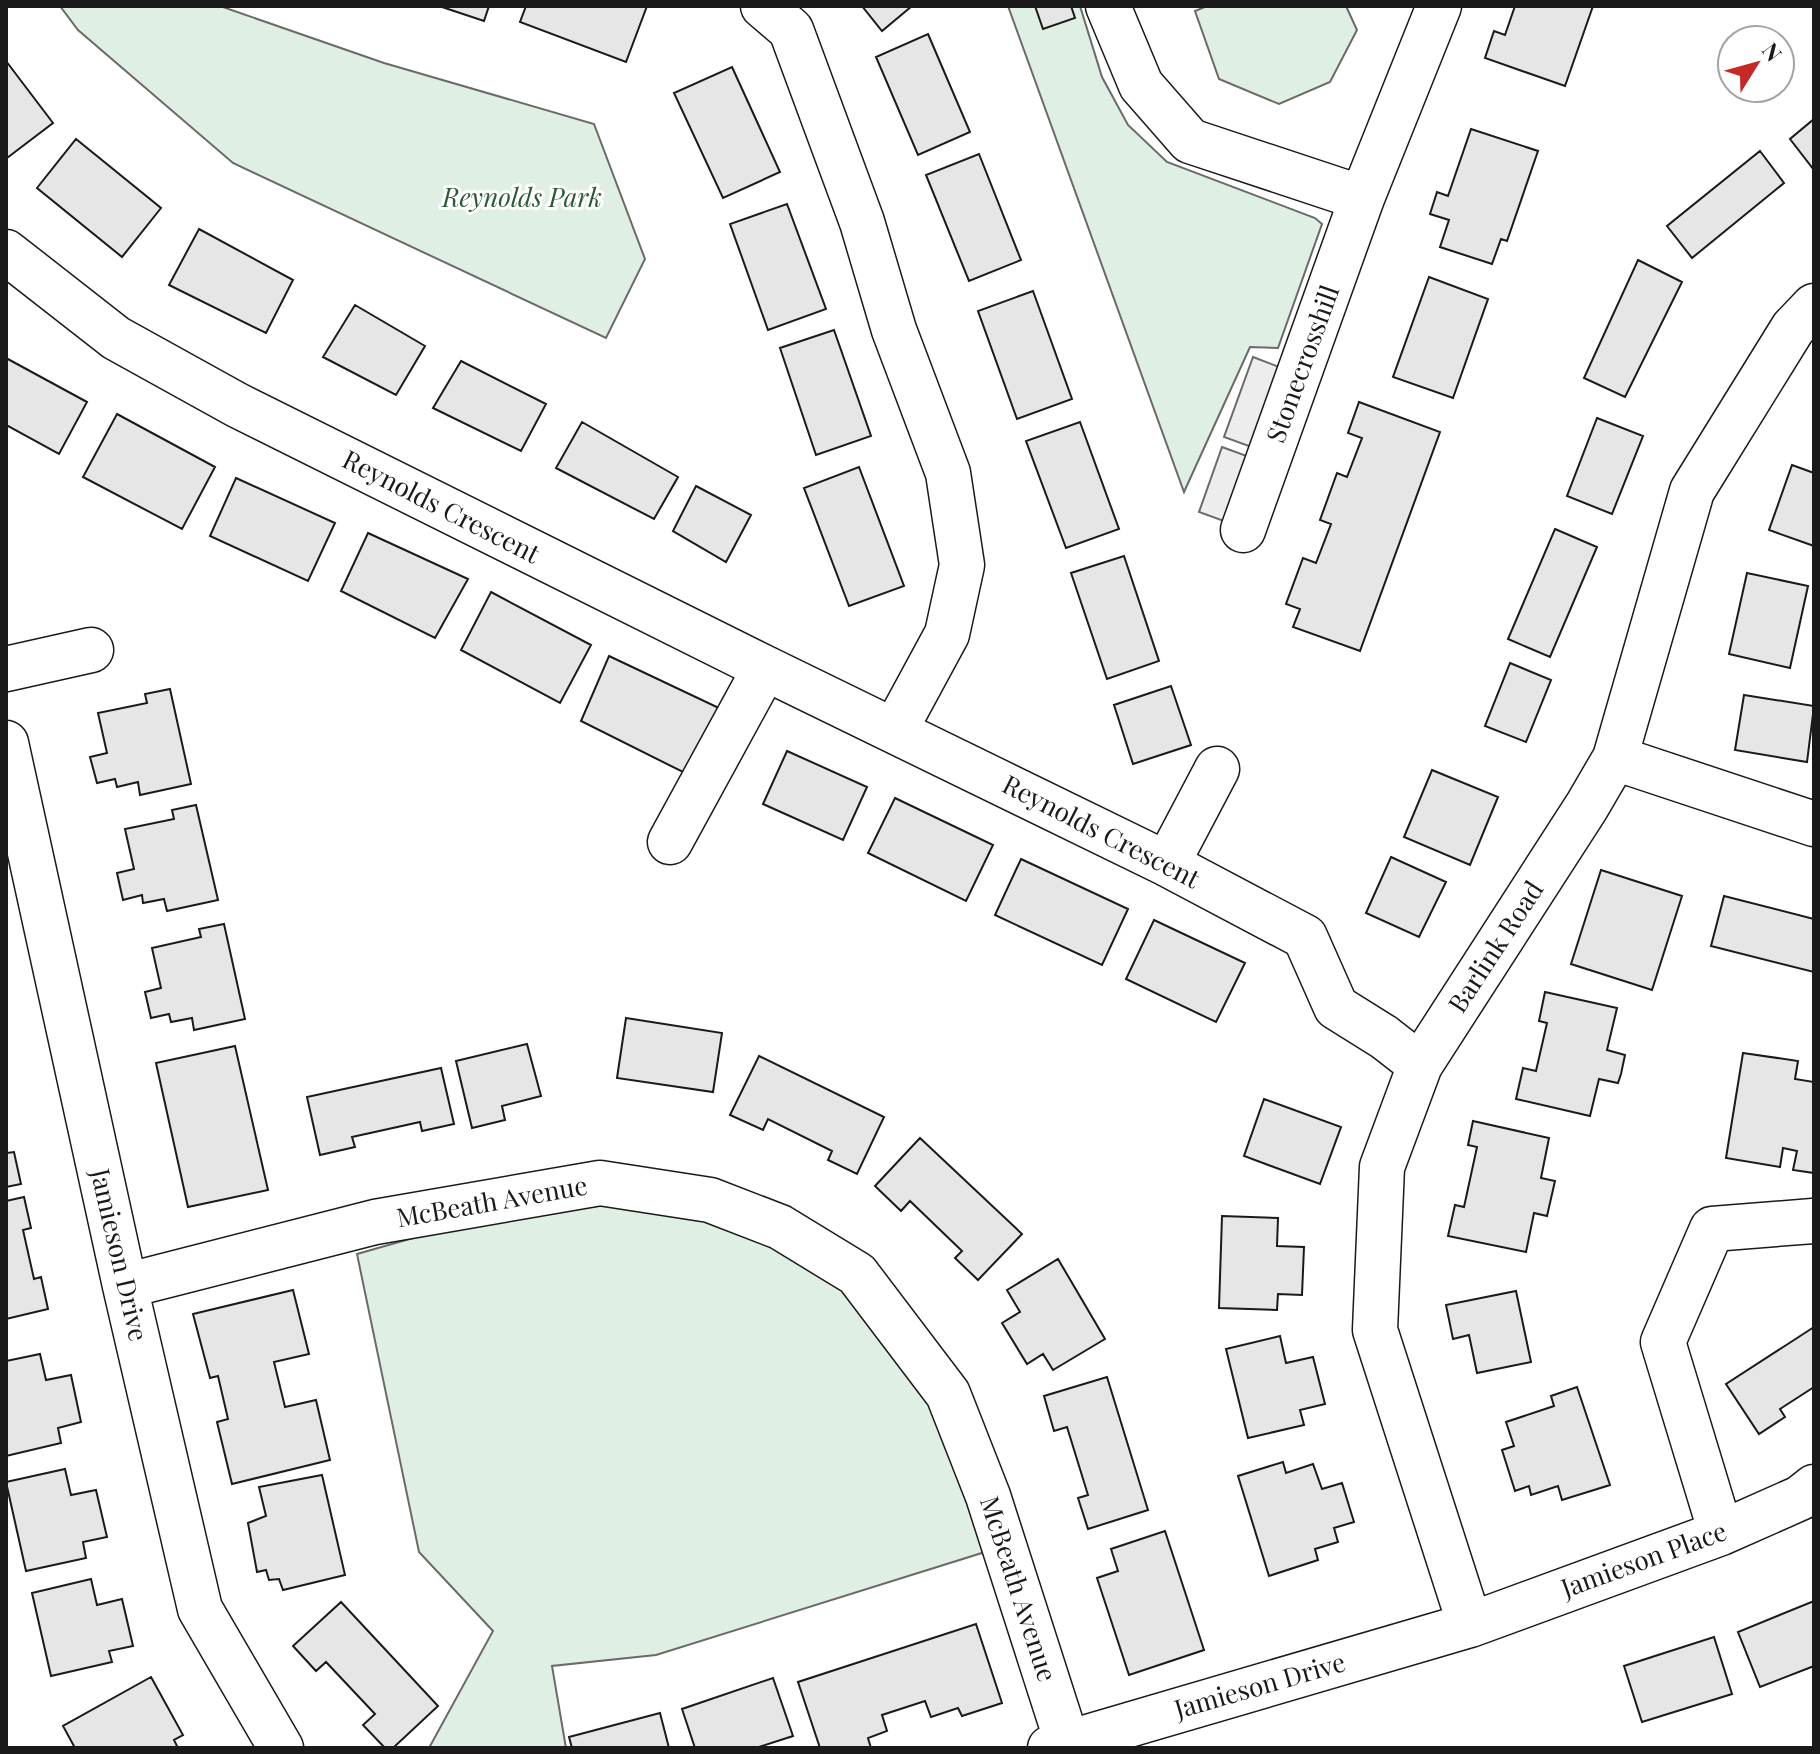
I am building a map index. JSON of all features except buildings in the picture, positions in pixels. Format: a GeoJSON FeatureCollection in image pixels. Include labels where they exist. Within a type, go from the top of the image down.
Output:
{"type":"FeatureCollection","features":[{"type":"Feature","properties":{"kind":"street"},"geometry":{"type":"LineString","coordinates":[[763,6],[791,30],[862,222],[894,330],[948,473],[962,565],[947,634],[895,730]]}},
{"type":"Feature","properties":{"kind":"street"},"geometry":{"type":"LineString","coordinates":[[1108,6],[1141,85],[1190,141],[1362,198]]}},
{"type":"Feature","properties":{"kind":"street","name":"Stonecrosshill"},"geometry":{"type":"LineString","coordinates":[[1243,530],[1362,198],[1439,6]]}},
{"type":"Feature","properties":{"kind":"street","name":"Reynolds Crescent"},"geometry":{"type":"LineString","coordinates":[[6,252],[116,338],[251,412],[1167,864],[1305,937],[1336,1007],[1384,1037],[1420,1065]]}},
{"type":"Feature","properties":{"kind":"street","name":"Barlink Road"},"geometry":{"type":"LineString","coordinates":[[1470,1625],[1375,1330],[1382,1167],[1420,1065],[1615,758],[1692,491],[1793,328],[1814,306]]}},
{"type":"Feature","properties":{"kind":"street"},"geometry":{"type":"LineString","coordinates":[[6,669],[91,650]]}},
{"type":"Feature","properties":{"kind":"street"},"geometry":{"type":"LineString","coordinates":[[670,842],[765,668]]}},
{"type":"Feature","properties":{"kind":"street","name":"Jamieson Drive"},"geometry":{"type":"LineString","coordinates":[[6,743],[125,1286],[200,1609],[281,1748]]}},
{"type":"Feature","properties":{"kind":"street"},"geometry":{"type":"LineString","coordinates":[[1615,758],[1814,824]]}},
{"type":"Feature","properties":{"kind":"street"},"geometry":{"type":"LineString","coordinates":[[1167,864],[1217,769]]}},
{"type":"Feature","properties":{"kind":"street","name":"McBeath Avenue"},"geometry":{"type":"LineString","coordinates":[[125,1286],[375,1222],[600,1183],[710,1200],[780,1227],[857,1274],[948,1394],[988,1496],[1058,1745]]}},
{"type":"Feature","properties":{"kind":"street"},"geometry":{"type":"LineString","coordinates":[[1721,1533],[1663,1342],[1712,1229],[1813,1221]]}},
{"type":"Feature","properties":{"kind":"street","name":"Jamieson Place"},"geometry":{"type":"LineString","coordinates":[[1470,1625],[1721,1533],[1800,1498],[1814,1487]]}},
{"type":"Feature","properties":{"kind":"street","name":"Jamieson Drive"},"geometry":{"type":"LineString","coordinates":[[1058,1745],[1470,1625]]}},
{"type":"Feature","properties":{"kind":"green space","name":"Reynolds Park"},"geometry":{"type":"Polygon","coordinates":[[[60,6],[220,6],[384,63],[594,124],[645,259],[606,338],[233,163],[78,30],[60,6]]]}},
{"type":"Feature","properties":{"kind":"green space"},"geometry":{"type":"Polygon","coordinates":[[[1008,6],[1080,6],[1102,77],[1128,125],[1167,162],[1315,218],[1322,224],[1278,348],[1250,347],[1184,492],[1008,6]]]}},
{"type":"Feature","properties":{"kind":"green space"},"geometry":{"type":"Polygon","coordinates":[[[1207,6],[1346,6],[1357,30],[1330,82],[1279,104],[1219,79],[1195,11],[1207,6]]]}},
{"type":"Feature","properties":{"kind":"green space"},"geometry":{"type":"Polygon","coordinates":[[[620,1202],[698,1218],[766,1241],[842,1290],[931,1405],[985,1552],[656,1655],[552,1666],[566,1748],[429,1748],[493,1631],[419,1552],[357,1254],[441,1230],[620,1202]]]}},
{"type":"Feature","properties":{"kind":"shaded area"},"geometry":{"type":"Polygon","coordinates":[[[1253,357],[1287,370],[1257,449],[1224,437],[1253,357]]]}},
{"type":"Feature","properties":{"kind":"shaded area"},"geometry":{"type":"Polygon","coordinates":[[[1222,447],[1255,459],[1232,524],[1199,512],[1222,447]]]}}]}
